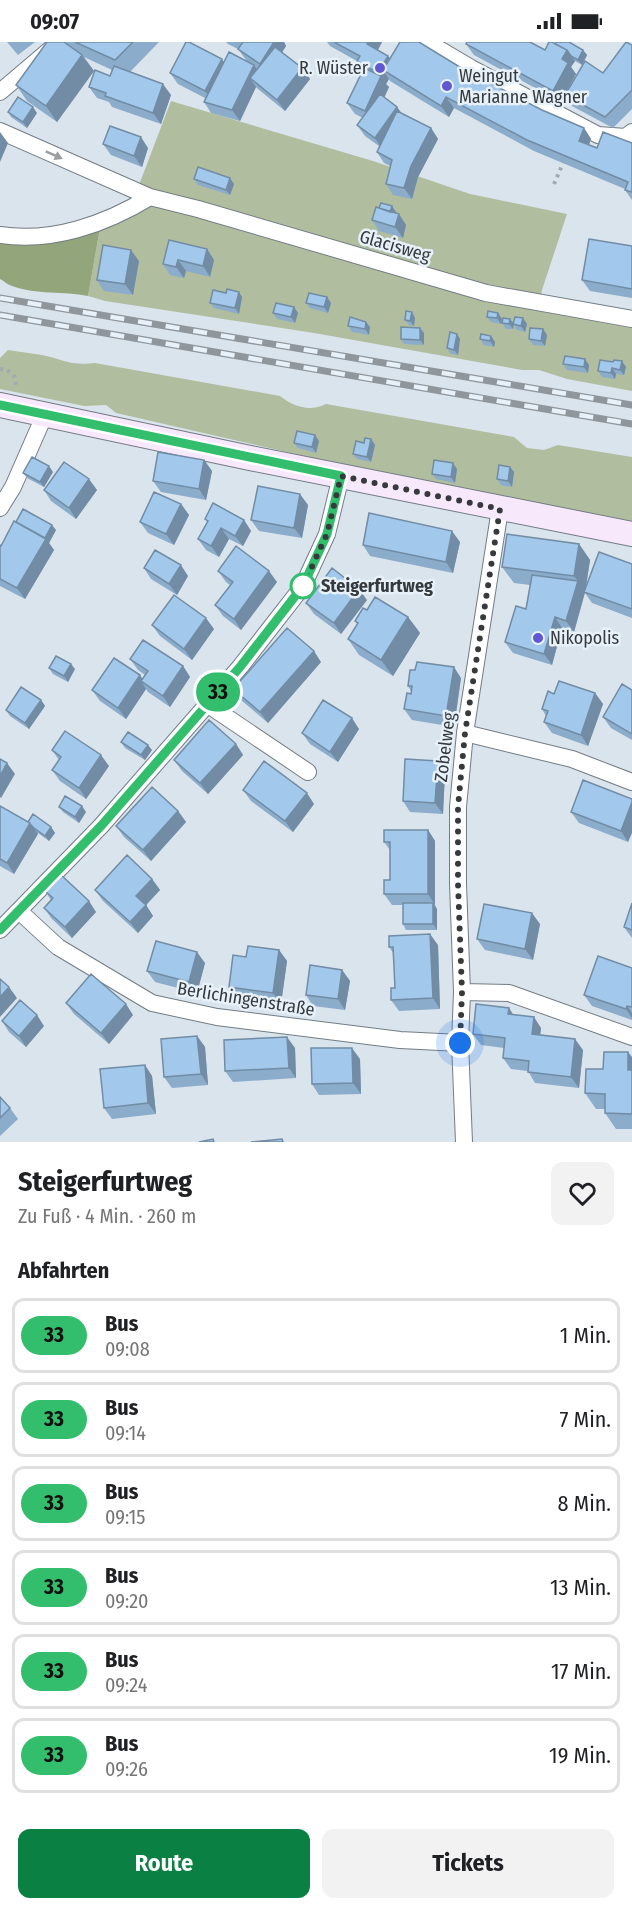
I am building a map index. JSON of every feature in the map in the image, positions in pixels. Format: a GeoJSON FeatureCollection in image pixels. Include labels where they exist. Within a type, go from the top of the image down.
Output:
{"type":"FeatureCollection","features":[{"type":"Feature","properties":{"kind":"street"},"geometry":{"type":"LineString","coordinates":[[0,92],[59,42]]}},
{"type":"Feature","properties":{"kind":"street"},"geometry":{"type":"LineString","coordinates":[[427,42],[480,74],[598,135],[629,134]]}},
{"type":"Feature","properties":{"kind":"street","name":"Glacisweg"},"geometry":{"type":"LineString","coordinates":[[0,131],[150,197],[486,293],[632,319]]}},
{"type":"Feature","properties":{"kind":"street"},"geometry":{"type":"LineString","coordinates":[[0,235],[47,237],[91,225],[150,197]]}},
{"type":"Feature","properties":{"kind":"street"},"geometry":{"type":"LineString","coordinates":[[0,405],[500,509],[632,534]]}},
{"type":"Feature","properties":{"kind":"street"},"geometry":{"type":"LineString","coordinates":[[0,508],[13,487],[45,414]]}},
{"type":"Feature","properties":{"kind":"street"},"geometry":{"type":"LineString","coordinates":[[0,930],[101,826],[240,667],[303,586],[327,534],[341,476]]}},
{"type":"Feature","properties":{"kind":"street","name":"Zobelweg"},"geometry":{"type":"LineString","coordinates":[[464,1142],[460,1043],[462,992],[458,807],[465,733],[500,509]]}},
{"type":"Feature","properties":{"kind":"street"},"geometry":{"type":"LineString","coordinates":[[207,704],[308,772]]}},
{"type":"Feature","properties":{"kind":"street"},"geometry":{"type":"LineString","coordinates":[[465,733],[572,759],[632,782]]}},
{"type":"Feature","properties":{"kind":"street","name":"Berlichingenstraße"},"geometry":{"type":"LineString","coordinates":[[19,911],[58,946],[152,1003],[217,1017],[400,1040],[460,1043]]}},
{"type":"Feature","properties":{"kind":"street"},"geometry":{"type":"LineString","coordinates":[[462,992],[509,993],[632,1036]]}},
{"type":"Feature","properties":{"kind":"path"},"geometry":{"type":"LineString","coordinates":[[554,184],[563,164]]}},
{"type":"Feature","properties":{"kind":"green space"},"geometry":{"type":"Polygon","coordinates":[[[171,101],[373,161],[470,194],[567,214],[542,290],[538,311],[632,327],[632,391],[567,379],[539,370],[522,370],[314,333],[105,301],[88,296],[100,228],[126,219],[171,101]]]}},
{"type":"Feature","properties":{"kind":"green space"},"geometry":{"type":"Polygon","coordinates":[[[100,228],[88,296],[31,291],[10,285],[0,279],[0,235],[100,228]]]}},
{"type":"Feature","properties":{"kind":"green space"},"geometry":{"type":"Polygon","coordinates":[[[8,350],[73,363],[95,363],[280,396],[302,407],[314,408],[326,404],[514,437],[527,448],[544,450],[558,445],[632,457],[632,521],[344,465],[116,413],[106,405],[84,406],[0,389],[0,358],[8,350]]]}},
{"type":"Feature","properties":{"kind":"building"},"geometry":{"type":"Polygon","coordinates":[[[47,42],[64,42],[82,55],[46,106],[16,85],[47,42]]]}},
{"type":"Feature","properties":{"kind":"building"},"geometry":{"type":"Polygon","coordinates":[[[75,42],[133,42],[115,60],[75,42]]]}},
{"type":"Feature","properties":{"kind":"building"},"geometry":{"type":"Polygon","coordinates":[[[186,42],[222,59],[205,91],[170,73],[186,42]]]}},
{"type":"Feature","properties":{"kind":"building"},"geometry":{"type":"Polygon","coordinates":[[[243,42],[274,42],[260,64],[238,49],[243,42]]]}},
{"type":"Feature","properties":{"kind":"building"},"geometry":{"type":"Polygon","coordinates":[[[334,42],[368,42],[367,44],[388,56],[378,73],[357,61],[360,56],[334,42]]]}},
{"type":"Feature","properties":{"kind":"building"},"geometry":{"type":"Polygon","coordinates":[[[400,42],[419,42],[463,69],[542,110],[584,128],[579,141],[597,148],[603,132],[632,143],[632,192],[625,190],[628,182],[527,140],[446,97],[441,106],[383,70],[400,42]]]}},
{"type":"Feature","properties":{"kind":"building"},"geometry":{"type":"Polygon","coordinates":[[[467,42],[530,42],[545,50],[549,42],[552,42],[567,50],[562,59],[568,63],[553,91],[466,44],[467,42]]]}},
{"type":"Feature","properties":{"kind":"building"},"geometry":{"type":"Polygon","coordinates":[[[556,42],[569,42],[583,50],[578,60],[567,50],[555,44],[556,42]]]}},
{"type":"Feature","properties":{"kind":"building"},"geometry":{"type":"Polygon","coordinates":[[[626,42],[632,45],[632,90],[605,117],[565,95],[585,61],[603,73],[626,42]]]}},
{"type":"Feature","properties":{"kind":"building"},"geometry":{"type":"Polygon","coordinates":[[[275,47],[302,68],[277,100],[250,78],[275,47]]]}},
{"type":"Feature","properties":{"kind":"building"},"geometry":{"type":"Polygon","coordinates":[[[229,52],[254,65],[232,110],[204,102],[229,52]]]}},
{"type":"Feature","properties":{"kind":"building"},"geometry":{"type":"Polygon","coordinates":[[[114,66],[163,84],[153,113],[105,96],[106,93],[89,87],[95,70],[110,76],[114,66]]]}},
{"type":"Feature","properties":{"kind":"building"},"geometry":{"type":"Polygon","coordinates":[[[364,68],[381,76],[365,111],[347,103],[364,68]]]}},
{"type":"Feature","properties":{"kind":"building"},"geometry":{"type":"Polygon","coordinates":[[[380,94],[397,107],[375,138],[357,125],[380,94]]]}},
{"type":"Feature","properties":{"kind":"building"},"geometry":{"type":"Polygon","coordinates":[[[18,97],[33,107],[23,122],[8,112],[18,97]]]}},
{"type":"Feature","properties":{"kind":"building"},"geometry":{"type":"Polygon","coordinates":[[[397,111],[431,128],[411,166],[404,188],[386,184],[392,160],[377,152],[397,111]]]}},
{"type":"Feature","properties":{"kind":"building"},"geometry":{"type":"Polygon","coordinates":[[[110,126],[141,137],[134,156],[103,144],[110,126]]]}},
{"type":"Feature","properties":{"kind":"building"},"geometry":{"type":"Polygon","coordinates":[[[198,167],[230,178],[226,190],[194,179],[198,167]]]}},
{"type":"Feature","properties":{"kind":"building"},"geometry":{"type":"Polygon","coordinates":[[[381,203],[392,206],[390,212],[379,208],[381,203]]]}},
{"type":"Feature","properties":{"kind":"building"},"geometry":{"type":"Polygon","coordinates":[[[376,207],[399,214],[395,227],[372,220],[376,207]]]}},
{"type":"Feature","properties":{"kind":"building"},"geometry":{"type":"Polygon","coordinates":[[[589,239],[632,246],[632,289],[582,280],[589,239]]]}},
{"type":"Feature","properties":{"kind":"building"},"geometry":{"type":"Polygon","coordinates":[[[169,240],[207,249],[203,266],[178,260],[176,267],[163,264],[169,240]]]}},
{"type":"Feature","properties":{"kind":"building"},"geometry":{"type":"Polygon","coordinates":[[[103,245],[131,250],[125,284],[97,280],[103,245]]]}},
{"type":"Feature","properties":{"kind":"building"},"geometry":{"type":"Polygon","coordinates":[[[227,289],[239,292],[235,308],[210,303],[213,290],[226,293],[227,289]]]}},
{"type":"Feature","properties":{"kind":"building"},"geometry":{"type":"Polygon","coordinates":[[[309,293],[327,297],[324,307],[306,303],[309,293]]]}},
{"type":"Feature","properties":{"kind":"building"},"geometry":{"type":"Polygon","coordinates":[[[276,303],[294,307],[291,317],[273,313],[276,303]]]}},
{"type":"Feature","properties":{"kind":"building"},"geometry":{"type":"Polygon","coordinates":[[[406,311],[412,312],[410,321],[405,320],[406,311]]]}},
{"type":"Feature","properties":{"kind":"building"},"geometry":{"type":"Polygon","coordinates":[[[488,311],[498,313],[497,318],[487,317],[488,311]]]}},
{"type":"Feature","properties":{"kind":"building"},"geometry":{"type":"Polygon","coordinates":[[[350,317],[366,322],[365,329],[348,326],[350,317]]]}},
{"type":"Feature","properties":{"kind":"building"},"geometry":{"type":"Polygon","coordinates":[[[515,317],[523,318],[521,326],[513,324],[515,317]]]}},
{"type":"Feature","properties":{"kind":"building"},"geometry":{"type":"Polygon","coordinates":[[[503,318],[510,319],[509,324],[502,323],[503,318]]]}},
{"type":"Feature","properties":{"kind":"building"},"geometry":{"type":"Polygon","coordinates":[[[401,327],[420,328],[420,340],[401,339],[401,327]]]}},
{"type":"Feature","properties":{"kind":"building"},"geometry":{"type":"Polygon","coordinates":[[[530,328],[543,329],[541,341],[529,339],[530,328]]]}},
{"type":"Feature","properties":{"kind":"building"},"geometry":{"type":"Polygon","coordinates":[[[450,332],[457,334],[454,350],[447,348],[450,332]]]}},
{"type":"Feature","properties":{"kind":"building"},"geometry":{"type":"Polygon","coordinates":[[[481,334],[491,336],[490,341],[480,339],[481,334]]]}},
{"type":"Feature","properties":{"kind":"building"},"geometry":{"type":"Polygon","coordinates":[[[565,356],[585,359],[584,367],[563,364],[565,356]]]}},
{"type":"Feature","properties":{"kind":"building"},"geometry":{"type":"Polygon","coordinates":[[[600,360],[622,361],[620,370],[612,368],[611,373],[598,371],[600,360]]]}},
{"type":"Feature","properties":{"kind":"building"},"geometry":{"type":"Polygon","coordinates":[[[297,431],[315,435],[312,447],[294,443],[297,431]]]}},
{"type":"Feature","properties":{"kind":"building"},"geometry":{"type":"Polygon","coordinates":[[[365,438],[371,439],[367,457],[353,454],[356,441],[364,443],[365,438]]]}},
{"type":"Feature","properties":{"kind":"building"},"geometry":{"type":"Polygon","coordinates":[[[158,452],[204,460],[199,489],[153,481],[158,452]]]}},
{"type":"Feature","properties":{"kind":"building"},"geometry":{"type":"Polygon","coordinates":[[[32,457],[49,466],[40,482],[23,473],[32,457]]]}},
{"type":"Feature","properties":{"kind":"building"},"geometry":{"type":"Polygon","coordinates":[[[434,460],[453,463],[451,477],[432,474],[434,460]]]}},
{"type":"Feature","properties":{"kind":"building"},"geometry":{"type":"Polygon","coordinates":[[[64,462],[89,479],[69,508],[44,490],[64,462]]]}},
{"type":"Feature","properties":{"kind":"building"},"geometry":{"type":"Polygon","coordinates":[[[499,465],[510,467],[508,481],[497,479],[499,465]]]}},
{"type":"Feature","properties":{"kind":"building"},"geometry":{"type":"Polygon","coordinates":[[[258,486],[300,494],[294,528],[251,520],[258,486]]]}},
{"type":"Feature","properties":{"kind":"building"},"geometry":{"type":"Polygon","coordinates":[[[154,492],[181,504],[166,534],[140,522],[154,492]]]}},
{"type":"Feature","properties":{"kind":"building"},"geometry":{"type":"Polygon","coordinates":[[[213,503],[244,520],[235,536],[221,528],[211,546],[198,539],[208,521],[205,519],[213,503]]]}},
{"type":"Feature","properties":{"kind":"building"},"geometry":{"type":"Polygon","coordinates":[[[23,509],[52,525],[45,538],[16,522],[23,509]]]}},
{"type":"Feature","properties":{"kind":"building"},"geometry":{"type":"Polygon","coordinates":[[[369,513],[452,531],[446,562],[363,545],[369,513]]]}},
{"type":"Feature","properties":{"kind":"building"},"geometry":{"type":"Polygon","coordinates":[[[14,521],[46,539],[17,588],[0,579],[0,545],[14,521]]]}},
{"type":"Feature","properties":{"kind":"building"},"geometry":{"type":"Polygon","coordinates":[[[507,534],[579,544],[574,576],[502,567],[507,534]]]}},
{"type":"Feature","properties":{"kind":"building"},"geometry":{"type":"Polygon","coordinates":[[[236,546],[269,571],[234,619],[215,605],[233,582],[218,571],[236,546]]]}},
{"type":"Feature","properties":{"kind":"building"},"geometry":{"type":"Polygon","coordinates":[[[155,550],[181,565],[169,584],[144,568],[155,550]]]}},
{"type":"Feature","properties":{"kind":"building"},"geometry":{"type":"Polygon","coordinates":[[[599,552],[632,564],[632,609],[584,592],[599,552]]]}},
{"type":"Feature","properties":{"kind":"building"},"geometry":{"type":"Polygon","coordinates":[[[332,568],[359,589],[334,623],[306,603],[332,568]]]}},
{"type":"Feature","properties":{"kind":"building"},"geometry":{"type":"Polygon","coordinates":[[[532,575],[578,581],[566,621],[555,617],[544,654],[505,642],[516,606],[526,609],[532,575]]]}},
{"type":"Feature","properties":{"kind":"building"},"geometry":{"type":"Polygon","coordinates":[[[174,595],[206,618],[184,649],[152,625],[174,595]]]}},
{"type":"Feature","properties":{"kind":"building"},"geometry":{"type":"Polygon","coordinates":[[[375,597],[408,617],[381,660],[348,639],[358,623],[355,621],[363,608],[367,610],[375,597]]]}},
{"type":"Feature","properties":{"kind":"building"},"geometry":{"type":"Polygon","coordinates":[[[287,628],[314,651],[260,712],[233,689],[287,628]]]}},
{"type":"Feature","properties":{"kind":"building"},"geometry":{"type":"Polygon","coordinates":[[[143,640],[183,666],[163,696],[141,681],[148,671],[130,659],[143,640]]]}},
{"type":"Feature","properties":{"kind":"building"},"geometry":{"type":"Polygon","coordinates":[[[56,656],[71,664],[64,676],[49,668],[56,656]]]}},
{"type":"Feature","properties":{"kind":"building"},"geometry":{"type":"Polygon","coordinates":[[[114,658],[140,675],[118,708],[92,690],[114,658]]]}},
{"type":"Feature","properties":{"kind":"building"},"geometry":{"type":"Polygon","coordinates":[[[417,662],[454,667],[446,716],[404,709],[407,693],[411,694],[412,686],[408,686],[410,670],[415,670],[417,662]]]}},
{"type":"Feature","properties":{"kind":"building"},"geometry":{"type":"Polygon","coordinates":[[[559,681],[595,693],[581,735],[544,722],[548,711],[542,709],[548,691],[554,694],[559,681]]]}},
{"type":"Feature","properties":{"kind":"building"},"geometry":{"type":"Polygon","coordinates":[[[622,684],[632,690],[632,734],[603,717],[622,684]]]}},
{"type":"Feature","properties":{"kind":"building"},"geometry":{"type":"Polygon","coordinates":[[[21,687],[41,700],[25,723],[6,710],[21,687]]]}},
{"type":"Feature","properties":{"kind":"building"},"geometry":{"type":"Polygon","coordinates":[[[323,700],[352,718],[330,752],[302,733],[323,700]]]}},
{"type":"Feature","properties":{"kind":"building"},"geometry":{"type":"Polygon","coordinates":[[[209,720],[236,744],[200,783],[174,760],[209,720]]]}},
{"type":"Feature","properties":{"kind":"building"},"geometry":{"type":"Polygon","coordinates":[[[65,731],[101,755],[79,788],[52,770],[61,757],[52,750],[65,731]]]}},
{"type":"Feature","properties":{"kind":"building"},"geometry":{"type":"Polygon","coordinates":[[[128,732],[148,745],[141,755],[121,742],[128,732]]]}},
{"type":"Feature","properties":{"kind":"building"},"geometry":{"type":"Polygon","coordinates":[[[0,759],[7,763],[0,776],[0,759]]]}},
{"type":"Feature","properties":{"kind":"building"},"geometry":{"type":"Polygon","coordinates":[[[405,759],[438,761],[435,803],[403,801],[405,759]]]}},
{"type":"Feature","properties":{"kind":"building"},"geometry":{"type":"Polygon","coordinates":[[[264,761],[307,793],[285,821],[243,790],[264,761]]]}},
{"type":"Feature","properties":{"kind":"building"},"geometry":{"type":"Polygon","coordinates":[[[583,780],[632,799],[621,831],[571,812],[583,780]]]}},
{"type":"Feature","properties":{"kind":"building"},"geometry":{"type":"Polygon","coordinates":[[[152,787],[178,811],[143,850],[116,826],[152,787]]]}},
{"type":"Feature","properties":{"kind":"building"},"geometry":{"type":"Polygon","coordinates":[[[65,796],[82,806],[75,817],[59,807],[65,796]]]}},
{"type":"Feature","properties":{"kind":"building"},"geometry":{"type":"Polygon","coordinates":[[[0,806],[30,823],[7,863],[0,859],[0,806]]]}},
{"type":"Feature","properties":{"kind":"building"},"geometry":{"type":"Polygon","coordinates":[[[33,814],[51,827],[45,836],[28,822],[33,814]]]}},
{"type":"Feature","properties":{"kind":"building"},"geometry":{"type":"Polygon","coordinates":[[[384,830],[428,830],[428,894],[384,894],[384,880],[390,880],[390,842],[384,842],[384,830]]]}},
{"type":"Feature","properties":{"kind":"building"},"geometry":{"type":"Polygon","coordinates":[[[127,855],[152,879],[136,896],[146,905],[130,922],[95,890],[127,855]]]}},
{"type":"Feature","properties":{"kind":"building"},"geometry":{"type":"Polygon","coordinates":[[[60,874],[89,901],[65,927],[44,908],[53,898],[45,891],[60,874]]]}},
{"type":"Feature","properties":{"kind":"building"},"geometry":{"type":"Polygon","coordinates":[[[403,903],[433,903],[433,924],[403,924],[403,903]]]}},
{"type":"Feature","properties":{"kind":"building"},"geometry":{"type":"Polygon","coordinates":[[[632,903],[632,930],[624,927],[632,903]]]}},
{"type":"Feature","properties":{"kind":"building"},"geometry":{"type":"Polygon","coordinates":[[[484,904],[532,913],[525,949],[477,939],[484,904]]]}},
{"type":"Feature","properties":{"kind":"building"},"geometry":{"type":"Polygon","coordinates":[[[430,934],[433,998],[391,1000],[391,988],[395,988],[393,947],[389,947],[389,936],[430,934]]]}},
{"type":"Feature","properties":{"kind":"building"},"geometry":{"type":"Polygon","coordinates":[[[156,941],[197,952],[189,982],[147,971],[156,941]]]}},
{"type":"Feature","properties":{"kind":"building"},"geometry":{"type":"Polygon","coordinates":[[[248,946],[279,950],[273,993],[229,987],[233,955],[246,957],[248,946]]]}},
{"type":"Feature","properties":{"kind":"building"},"geometry":{"type":"Polygon","coordinates":[[[598,956],[632,968],[632,1007],[627,1006],[626,1009],[584,995],[598,956]]]}},
{"type":"Feature","properties":{"kind":"building"},"geometry":{"type":"Polygon","coordinates":[[[310,965],[342,970],[338,999],[306,995],[310,965]]]}},
{"type":"Feature","properties":{"kind":"building"},"geometry":{"type":"Polygon","coordinates":[[[91,974],[126,1004],[101,1033],[66,1003],[91,974]]]}},
{"type":"Feature","properties":{"kind":"building"},"geometry":{"type":"Polygon","coordinates":[[[0,979],[9,987],[0,997],[0,979]]]}},
{"type":"Feature","properties":{"kind":"building"},"geometry":{"type":"Polygon","coordinates":[[[20,1000],[37,1015],[19,1036],[2,1021],[20,1000]]]}},
{"type":"Feature","properties":{"kind":"building"},"geometry":{"type":"Polygon","coordinates":[[[476,1004],[509,1008],[508,1014],[534,1017],[532,1034],[575,1039],[571,1077],[528,1072],[529,1061],[503,1058],[505,1038],[473,1034],[476,1004]]]}},
{"type":"Feature","properties":{"kind":"building"},"geometry":{"type":"Polygon","coordinates":[[[197,1036],[201,1074],[164,1077],[161,1039],[197,1036]]]}},
{"type":"Feature","properties":{"kind":"building"},"geometry":{"type":"Polygon","coordinates":[[[287,1037],[289,1068],[225,1071],[224,1040],[287,1037]]]}},
{"type":"Feature","properties":{"kind":"building"},"geometry":{"type":"Polygon","coordinates":[[[311,1048],[352,1048],[353,1083],[312,1084],[311,1048]]]}},
{"type":"Feature","properties":{"kind":"building"},"geometry":{"type":"Polygon","coordinates":[[[604,1052],[628,1052],[628,1070],[632,1070],[632,1114],[605,1113],[605,1094],[585,1093],[586,1069],[603,1069],[604,1052]]]}},
{"type":"Feature","properties":{"kind":"building"},"geometry":{"type":"Polygon","coordinates":[[[145,1065],[148,1103],[104,1108],[100,1069],[145,1065]]]}},
{"type":"Feature","properties":{"kind":"building"},"geometry":{"type":"Polygon","coordinates":[[[0,1097],[10,1108],[0,1118],[0,1097]]]}},
{"type":"Feature","properties":{"kind":"building"},"geometry":{"type":"Polygon","coordinates":[[[282,1139],[283,1142],[251,1142],[282,1139]]]}},
{"type":"Feature","properties":{"kind":"railway"},"geometry":{"type":"LineString","coordinates":[[0,298],[632,405]]}},
{"type":"Feature","properties":{"kind":"railway"},"geometry":{"type":"LineString","coordinates":[[0,315],[632,424]]}},
{"type":"Feature","properties":{"kind":"bus line","name":"33"},"geometry":{"type":"LineString","coordinates":[[0,405],[341,476],[327,534],[303,586],[240,667],[101,826],[0,930]]}},
{"type":"Feature","properties":{"kind":"place","name":"R. Wüster"},"geometry":{"type":"Point","coordinates":[380,68]}},
{"type":"Feature","properties":{"kind":"place","name":"Weingut Marianne Wagner"},"geometry":{"type":"Point","coordinates":[447,86]}},
{"type":"Feature","properties":{"kind":"place","name":"Steigerfurtweg"},"geometry":{"type":"Point","coordinates":[303,586]}},
{"type":"Feature","properties":{"kind":"place","name":"Nikopolis"},"geometry":{"type":"Point","coordinates":[538,638]}},
{"type":"Feature","properties":{"kind":"route"},"geometry":{"type":"LineString","coordinates":[[303,586],[327,534],[341,476],[500,509],[465,733],[458,807],[462,992],[460,1043]]}}]}
